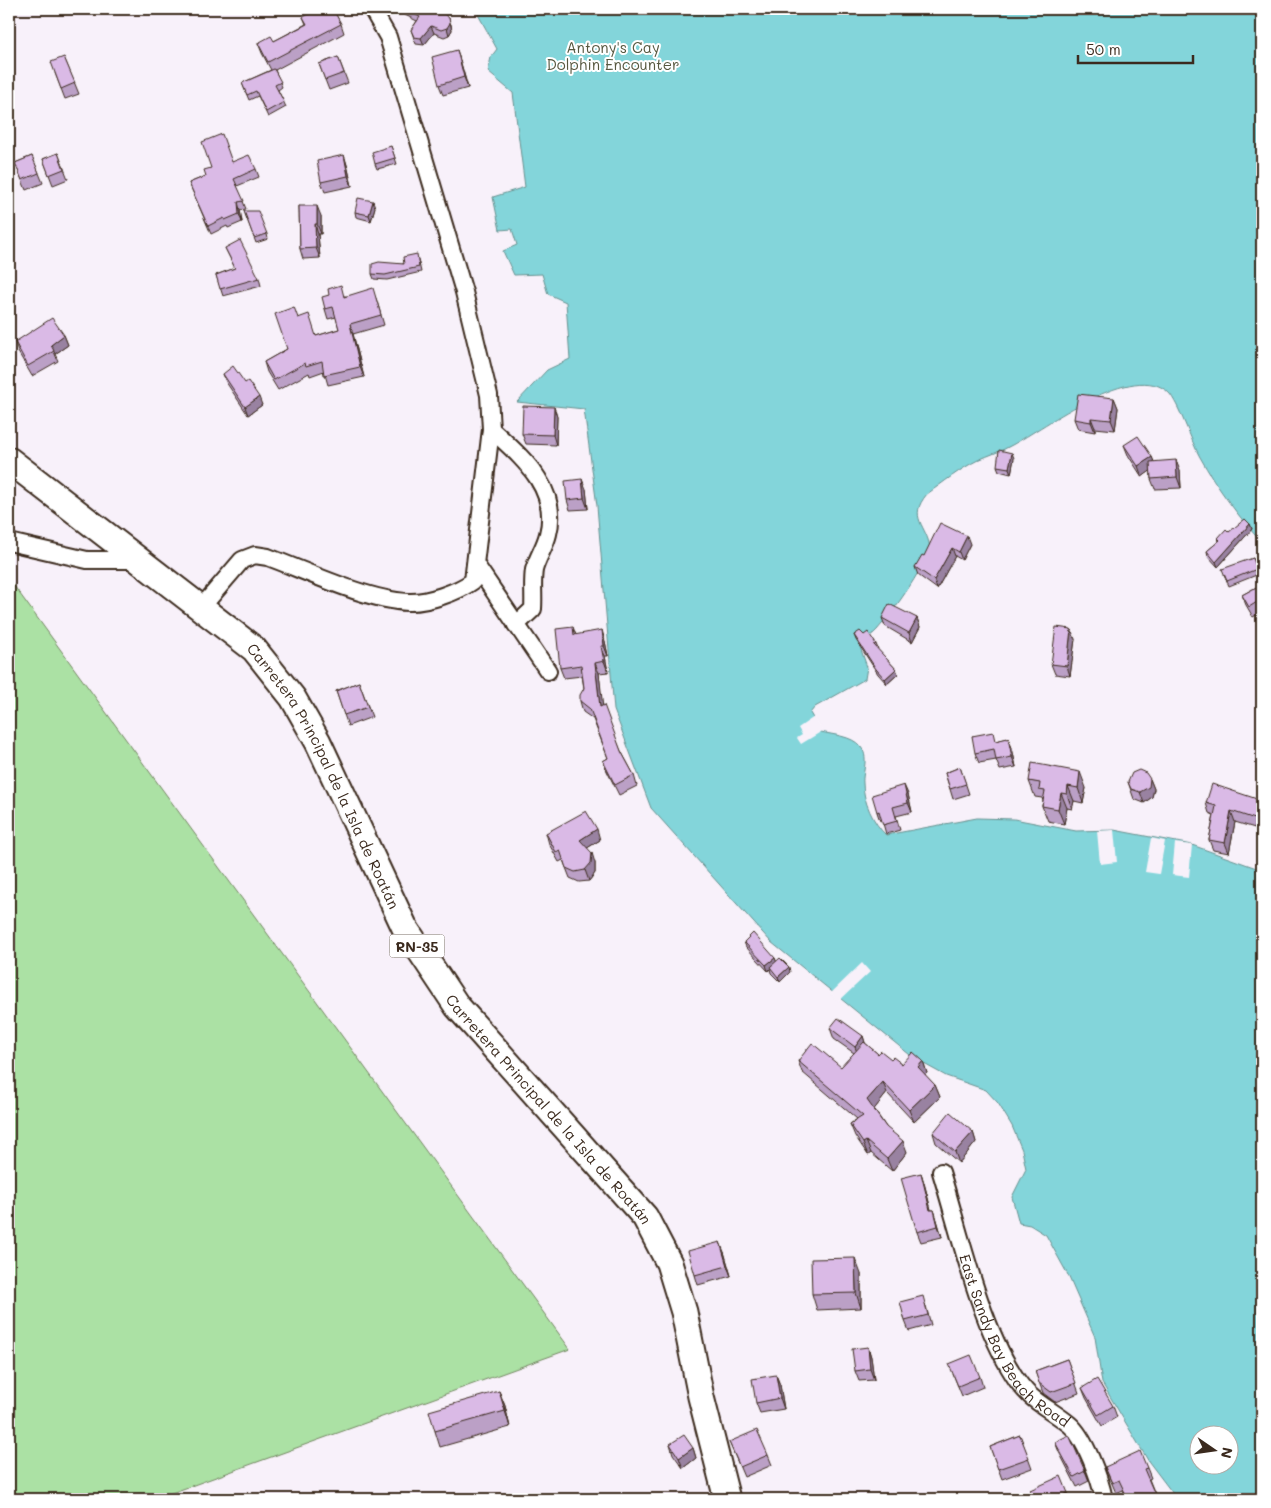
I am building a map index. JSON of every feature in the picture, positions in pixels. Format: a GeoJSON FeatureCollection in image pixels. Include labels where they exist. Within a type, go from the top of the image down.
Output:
{"type":"FeatureCollection","features":[{"type":"Feature","properties":{"kind":"main road","name":"Carretera Principal de la Isla de Roatán"},"geometry":{"type":"LineString","coordinates":[[9,460],[254,649],[293,698],[318,742],[405,928],[457,1006],[645,1217],[669,1263],[684,1312],[701,1397],[727,1499]]}},
{"type":"Feature","properties":{"kind":"street"},"geometry":{"type":"LineString","coordinates":[[200,609],[242,560],[255,555],[268,557],[383,599],[410,602],[459,591],[473,581],[491,429],[489,396],[464,292],[388,37],[372,9]]}},
{"type":"Feature","properties":{"kind":"street"},"geometry":{"type":"LineString","coordinates":[[491,429],[526,461],[539,479],[548,497],[550,515],[548,534],[535,568],[533,609],[516,625]]}},
{"type":"Feature","properties":{"kind":"street"},"geometry":{"type":"LineString","coordinates":[[9,542],[86,560],[138,560]]}},
{"type":"Feature","properties":{"kind":"street"},"geometry":{"type":"LineString","coordinates":[[476,565],[548,671]]}},
{"type":"Feature","properties":{"kind":"street","name":"East Sandy Bay Beach Road"},"geometry":{"type":"LineString","coordinates":[[941,1172],[986,1316],[1012,1373],[1030,1398],[1074,1430],[1098,1472],[1104,1499]]}},
{"type":"Feature","properties":{"kind":"green space"},"geometry":{"type":"Polygon","coordinates":[[[9,579],[570,1349],[155,1499],[9,1499],[9,579]]]}},
{"type":"Feature","properties":{"kind":"water"},"geometry":{"type":"Polygon","coordinates":[[[475,9],[1262,9],[1262,543],[1237,513],[1214,480],[1200,457],[1177,405],[1169,393],[1154,384],[1135,384],[1113,390],[1090,399],[1008,447],[978,460],[927,494],[921,502],[918,516],[930,548],[914,580],[892,612],[875,632],[859,644],[867,667],[865,679],[815,707],[810,713],[821,732],[852,740],[863,750],[865,759],[863,790],[873,818],[886,835],[977,818],[1014,819],[1076,831],[1114,830],[1192,845],[1262,870],[1262,1499],[1177,1499],[1149,1462],[1102,1383],[1095,1337],[1068,1275],[1046,1235],[1030,1225],[1019,1223],[1012,1197],[1026,1169],[1022,1150],[1012,1126],[998,1103],[986,1090],[946,1076],[915,1059],[771,942],[651,808],[614,710],[597,506],[584,409],[517,402],[547,370],[570,359],[566,302],[548,294],[542,274],[514,275],[503,251],[517,245],[512,229],[500,230],[493,197],[525,187],[513,93],[488,72],[491,57],[497,49],[475,9]]]}},
{"type":"Feature","properties":{"kind":"pier"},"geometry":{"type":"Polygon","coordinates":[[[814,717],[824,730],[801,744],[797,738],[802,735],[798,728],[814,717]]]}},
{"type":"Feature","properties":{"kind":"pier"},"geometry":{"type":"Polygon","coordinates":[[[1114,830],[1117,862],[1100,864],[1097,831],[1114,830]]]}},
{"type":"Feature","properties":{"kind":"pier"},"geometry":{"type":"Polygon","coordinates":[[[1151,838],[1165,841],[1159,874],[1145,872],[1151,838]]]}},
{"type":"Feature","properties":{"kind":"pier"},"geometry":{"type":"Polygon","coordinates":[[[1175,843],[1192,845],[1189,877],[1172,875],[1175,843]]]}},
{"type":"Feature","properties":{"kind":"pier"},"geometry":{"type":"Polygon","coordinates":[[[862,963],[870,972],[839,1001],[830,994],[862,963]]]}},
{"type":"Feature","properties":{"kind":"building"},"geometry":{"type":"Polygon","coordinates":[[[313,9],[333,9],[341,24],[268,62],[258,43],[271,36],[274,41],[307,24],[303,17],[315,11],[313,9]]]}},
{"type":"Feature","properties":{"kind":"building"},"geometry":{"type":"Polygon","coordinates":[[[404,9],[438,9],[449,18],[450,23],[447,28],[441,30],[431,26],[421,38],[414,37],[411,30],[420,17],[404,9]]]}},
{"type":"Feature","properties":{"kind":"building"},"geometry":{"type":"Polygon","coordinates":[[[457,50],[464,77],[439,85],[432,57],[457,50]]]}},
{"type":"Feature","properties":{"kind":"building"},"geometry":{"type":"Polygon","coordinates":[[[64,57],[75,83],[61,89],[51,62],[64,57]]]}},
{"type":"Feature","properties":{"kind":"building"},"geometry":{"type":"Polygon","coordinates":[[[338,57],[344,73],[325,80],[319,64],[338,57]]]}},
{"type":"Feature","properties":{"kind":"building"},"geometry":{"type":"Polygon","coordinates":[[[274,69],[281,82],[275,85],[284,102],[266,112],[256,91],[247,95],[242,83],[274,69]]]}},
{"type":"Feature","properties":{"kind":"building"},"geometry":{"type":"Polygon","coordinates":[[[222,134],[232,162],[249,155],[256,169],[234,179],[244,201],[238,202],[239,214],[225,220],[224,218],[208,226],[189,183],[206,176],[204,170],[211,168],[202,142],[222,134]]]}},
{"type":"Feature","properties":{"kind":"building"},"geometry":{"type":"Polygon","coordinates":[[[391,146],[395,158],[375,164],[372,152],[391,146]]]}},
{"type":"Feature","properties":{"kind":"building"},"geometry":{"type":"Polygon","coordinates":[[[58,153],[64,169],[49,175],[43,159],[58,153]]]}},
{"type":"Feature","properties":{"kind":"building"},"geometry":{"type":"Polygon","coordinates":[[[344,155],[348,176],[321,182],[317,161],[344,155]]]}},
{"type":"Feature","properties":{"kind":"building"},"geometry":{"type":"Polygon","coordinates":[[[32,156],[39,173],[22,180],[15,163],[32,156]]]}},
{"type":"Feature","properties":{"kind":"building"},"geometry":{"type":"Polygon","coordinates":[[[358,198],[373,201],[369,215],[355,212],[358,198]]]}},
{"type":"Feature","properties":{"kind":"building"},"geometry":{"type":"Polygon","coordinates":[[[299,206],[317,206],[317,224],[315,224],[316,248],[300,249],[299,206]]]}},
{"type":"Feature","properties":{"kind":"building"},"geometry":{"type":"Polygon","coordinates":[[[244,211],[258,211],[267,234],[254,238],[244,211]]]}},
{"type":"Feature","properties":{"kind":"building"},"geometry":{"type":"Polygon","coordinates":[[[240,240],[259,278],[220,289],[216,275],[235,268],[225,248],[240,240]]]}},
{"type":"Feature","properties":{"kind":"building"},"geometry":{"type":"Polygon","coordinates":[[[417,254],[419,267],[385,275],[372,274],[372,264],[379,262],[404,264],[403,257],[417,254]]]}},
{"type":"Feature","properties":{"kind":"building"},"geometry":{"type":"Polygon","coordinates":[[[341,285],[344,297],[373,288],[381,315],[350,324],[360,367],[324,375],[322,361],[306,366],[305,363],[274,380],[264,362],[287,349],[275,314],[294,307],[298,318],[309,314],[316,336],[339,329],[333,307],[325,309],[322,297],[329,295],[328,289],[341,285]]]}},
{"type":"Feature","properties":{"kind":"building"},"geometry":{"type":"Polygon","coordinates":[[[52,318],[64,335],[51,345],[54,351],[28,366],[15,342],[52,318]]]}},
{"type":"Feature","properties":{"kind":"building"},"geometry":{"type":"Polygon","coordinates":[[[233,366],[245,383],[248,381],[259,397],[245,407],[223,374],[233,366]]]}},
{"type":"Feature","properties":{"kind":"building"},"geometry":{"type":"Polygon","coordinates":[[[1078,394],[1114,398],[1111,420],[1091,418],[1091,422],[1074,419],[1078,394]]]}},
{"type":"Feature","properties":{"kind":"building"},"geometry":{"type":"Polygon","coordinates":[[[523,406],[554,407],[553,435],[522,434],[523,406]]]}},
{"type":"Feature","properties":{"kind":"building"},"geometry":{"type":"Polygon","coordinates":[[[1138,436],[1152,457],[1138,466],[1124,445],[1138,436]]]}},
{"type":"Feature","properties":{"kind":"building"},"geometry":{"type":"Polygon","coordinates":[[[999,450],[1012,453],[1009,468],[997,466],[999,450]]]}},
{"type":"Feature","properties":{"kind":"building"},"geometry":{"type":"Polygon","coordinates":[[[1176,460],[1177,477],[1151,479],[1150,462],[1176,460]]]}},
{"type":"Feature","properties":{"kind":"building"},"geometry":{"type":"Polygon","coordinates":[[[582,479],[584,498],[567,500],[565,481],[582,479]]]}},
{"type":"Feature","properties":{"kind":"building"},"geometry":{"type":"Polygon","coordinates":[[[1245,519],[1250,524],[1216,562],[1207,551],[1220,540],[1218,538],[1226,529],[1229,532],[1245,519]]]}},
{"type":"Feature","properties":{"kind":"building"},"geometry":{"type":"Polygon","coordinates":[[[940,523],[967,536],[959,552],[952,548],[934,580],[915,567],[922,555],[924,556],[940,523]]]}},
{"type":"Feature","properties":{"kind":"building"},"geometry":{"type":"Polygon","coordinates":[[[1253,558],[1257,569],[1227,581],[1222,569],[1253,558]]]}},
{"type":"Feature","properties":{"kind":"building"},"geometry":{"type":"Polygon","coordinates":[[[1262,584],[1262,599],[1249,607],[1242,595],[1262,584]]]}},
{"type":"Feature","properties":{"kind":"building"},"geometry":{"type":"Polygon","coordinates":[[[889,604],[917,618],[909,633],[882,618],[889,604]]]}},
{"type":"Feature","properties":{"kind":"building"},"geometry":{"type":"Polygon","coordinates":[[[573,627],[574,635],[602,630],[604,646],[601,646],[604,661],[595,663],[600,707],[604,705],[621,751],[634,775],[615,785],[603,761],[608,758],[590,709],[580,701],[580,695],[584,688],[581,665],[560,668],[556,629],[573,627]]]}},
{"type":"Feature","properties":{"kind":"building"},"geometry":{"type":"Polygon","coordinates":[[[1056,627],[1071,629],[1067,666],[1051,664],[1056,627]]]}},
{"type":"Feature","properties":{"kind":"building"},"geometry":{"type":"Polygon","coordinates":[[[860,631],[864,635],[868,632],[876,644],[874,645],[896,669],[885,679],[876,669],[854,635],[860,631]]]}},
{"type":"Feature","properties":{"kind":"building"},"geometry":{"type":"Polygon","coordinates":[[[359,682],[368,707],[344,715],[336,691],[359,682]]]}},
{"type":"Feature","properties":{"kind":"building"},"geometry":{"type":"Polygon","coordinates":[[[993,732],[995,741],[1008,738],[1012,757],[996,760],[994,749],[975,753],[972,736],[993,732]]]}},
{"type":"Feature","properties":{"kind":"building"},"geometry":{"type":"Polygon","coordinates":[[[1032,763],[1080,772],[1078,788],[1068,786],[1067,794],[1061,793],[1058,809],[1042,806],[1045,791],[1039,790],[1040,783],[1029,781],[1032,763]]]}},
{"type":"Feature","properties":{"kind":"building"},"geometry":{"type":"Polygon","coordinates":[[[960,767],[966,784],[950,789],[945,773],[960,767]]]}},
{"type":"Feature","properties":{"kind":"building"},"geometry":{"type":"Polygon","coordinates":[[[1139,770],[1146,773],[1150,779],[1149,787],[1140,792],[1131,789],[1128,782],[1132,773],[1139,770]]]}},
{"type":"Feature","properties":{"kind":"building"},"geometry":{"type":"Polygon","coordinates":[[[1212,784],[1260,800],[1255,819],[1231,811],[1225,843],[1209,840],[1216,806],[1206,803],[1212,784]]]}},
{"type":"Feature","properties":{"kind":"building"},"geometry":{"type":"Polygon","coordinates":[[[904,785],[908,803],[893,807],[897,821],[883,825],[872,795],[904,785]]]}},
{"type":"Feature","properties":{"kind":"building"},"geometry":{"type":"Polygon","coordinates":[[[586,811],[597,829],[580,840],[592,853],[591,863],[585,870],[575,872],[566,868],[560,850],[556,852],[546,833],[586,811]]]}},
{"type":"Feature","properties":{"kind":"building"},"geometry":{"type":"Polygon","coordinates":[[[753,933],[775,958],[766,965],[744,942],[753,933]]]}},
{"type":"Feature","properties":{"kind":"building"},"geometry":{"type":"Polygon","coordinates":[[[780,958],[789,967],[778,977],[770,967],[780,958]]]}},
{"type":"Feature","properties":{"kind":"building"},"geometry":{"type":"Polygon","coordinates":[[[838,1018],[863,1036],[855,1047],[830,1028],[838,1018]]]}},
{"type":"Feature","properties":{"kind":"building"},"geometry":{"type":"Polygon","coordinates":[[[864,1042],[878,1054],[881,1051],[891,1059],[893,1057],[902,1064],[913,1052],[923,1061],[918,1067],[935,1085],[909,1110],[883,1082],[867,1100],[886,1127],[903,1141],[887,1159],[866,1141],[863,1143],[850,1124],[863,1116],[798,1061],[812,1043],[841,1067],[864,1042]]]}},
{"type":"Feature","properties":{"kind":"building"},"geometry":{"type":"Polygon","coordinates":[[[950,1112],[973,1132],[955,1152],[933,1133],[950,1112]]]}},
{"type":"Feature","properties":{"kind":"building"},"geometry":{"type":"Polygon","coordinates":[[[921,1173],[930,1210],[934,1210],[938,1226],[917,1232],[901,1178],[921,1173]]]}},
{"type":"Feature","properties":{"kind":"building"},"geometry":{"type":"Polygon","coordinates":[[[720,1242],[727,1266],[695,1275],[688,1251],[720,1242]]]}},
{"type":"Feature","properties":{"kind":"building"},"geometry":{"type":"Polygon","coordinates":[[[855,1258],[856,1293],[812,1294],[811,1259],[855,1258]]]}},
{"type":"Feature","properties":{"kind":"building"},"geometry":{"type":"Polygon","coordinates":[[[923,1296],[928,1315],[905,1321],[900,1302],[923,1296]]]}},
{"type":"Feature","properties":{"kind":"building"},"geometry":{"type":"Polygon","coordinates":[[[868,1347],[870,1369],[855,1371],[852,1349],[868,1347]]]}},
{"type":"Feature","properties":{"kind":"building"},"geometry":{"type":"Polygon","coordinates":[[[971,1355],[980,1377],[958,1386],[949,1364],[971,1355]]]}},
{"type":"Feature","properties":{"kind":"building"},"geometry":{"type":"Polygon","coordinates":[[[1067,1359],[1076,1383],[1051,1392],[1039,1383],[1035,1371],[1067,1359]]]}},
{"type":"Feature","properties":{"kind":"building"},"geometry":{"type":"Polygon","coordinates":[[[776,1375],[780,1398],[756,1403],[752,1379],[776,1375]]]}},
{"type":"Feature","properties":{"kind":"building"},"geometry":{"type":"Polygon","coordinates":[[[1097,1379],[1113,1406],[1098,1415],[1082,1388],[1097,1379]]]}},
{"type":"Feature","properties":{"kind":"building"},"geometry":{"type":"Polygon","coordinates":[[[499,1391],[505,1411],[435,1431],[429,1411],[499,1391]]]}},
{"type":"Feature","properties":{"kind":"building"},"geometry":{"type":"Polygon","coordinates":[[[757,1430],[768,1455],[740,1467],[729,1442],[757,1430]]]}},
{"type":"Feature","properties":{"kind":"building"},"geometry":{"type":"Polygon","coordinates":[[[684,1435],[693,1448],[679,1458],[670,1444],[684,1435]]]}},
{"type":"Feature","properties":{"kind":"building"},"geometry":{"type":"Polygon","coordinates":[[[1020,1435],[1029,1458],[998,1469],[990,1447],[1020,1435]]]}},
{"type":"Feature","properties":{"kind":"building"},"geometry":{"type":"Polygon","coordinates":[[[1069,1435],[1085,1471],[1074,1477],[1055,1442],[1069,1435]]]}},
{"type":"Feature","properties":{"kind":"building"},"geometry":{"type":"Polygon","coordinates":[[[1140,1451],[1147,1468],[1144,1469],[1156,1497],[1155,1499],[1128,1499],[1119,1480],[1112,1483],[1105,1467],[1140,1451]]]}},
{"type":"Feature","properties":{"kind":"building"},"geometry":{"type":"Polygon","coordinates":[[[1061,1476],[1068,1493],[1055,1499],[1035,1499],[1030,1490],[1061,1476]]]}},
{"type":"Feature","properties":{"kind":"park label","name":"Antony's Cay Dolphin Encounter"},"geometry":{"type":"Point","coordinates":[613,56]}}]}
